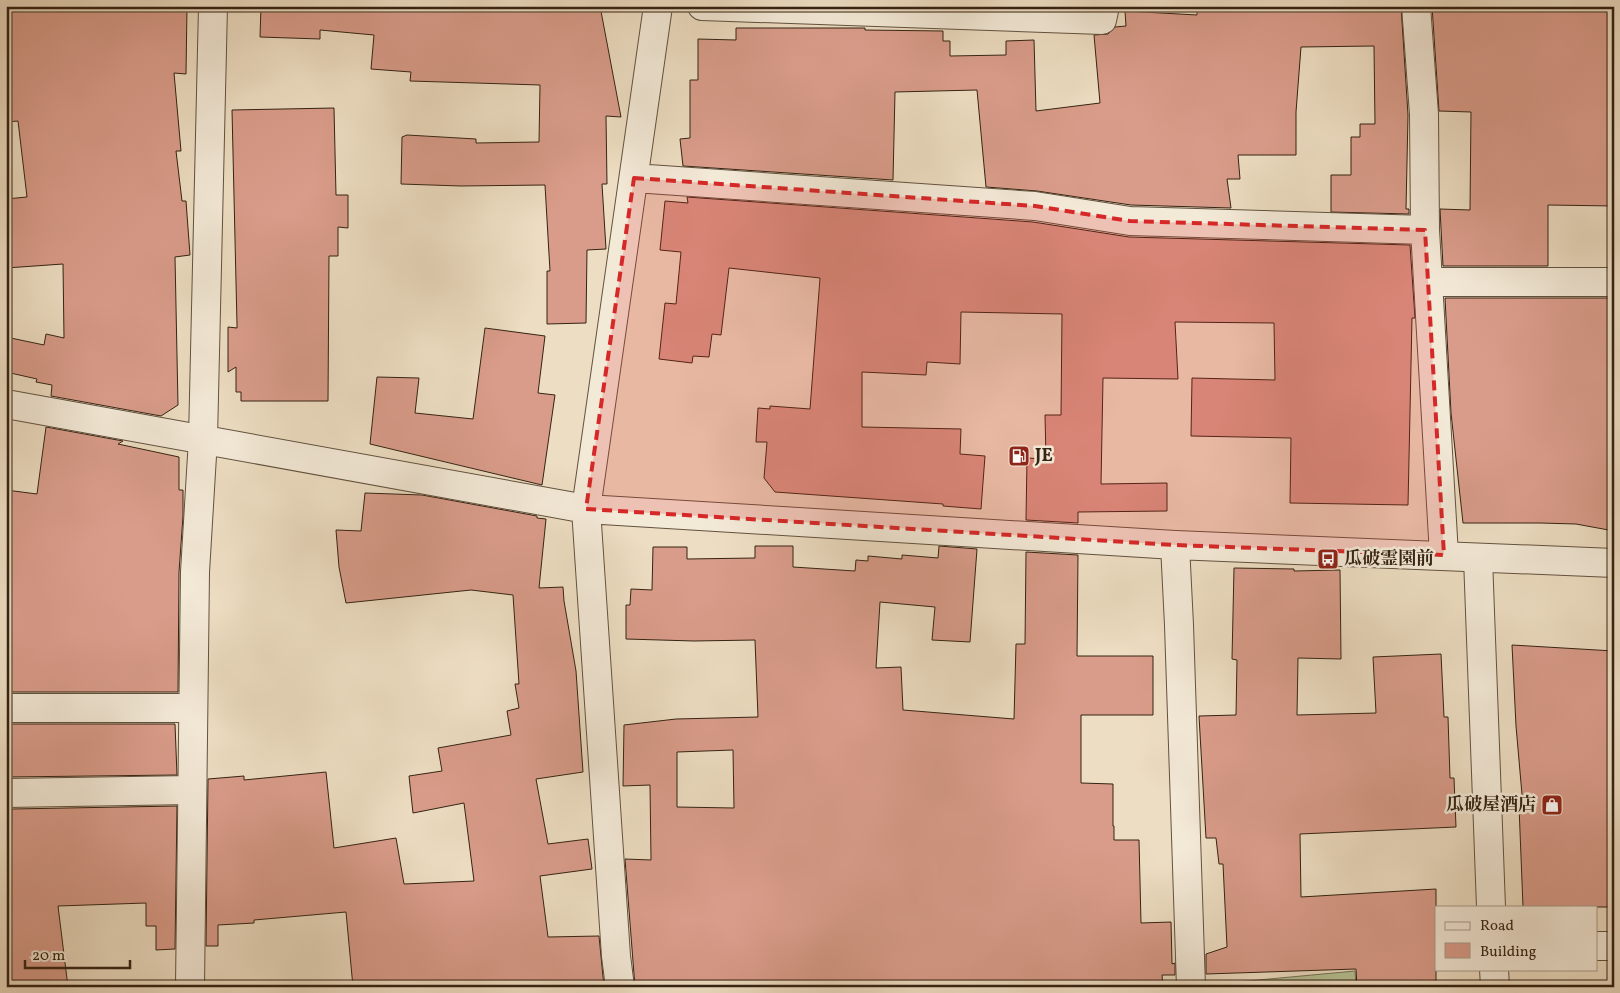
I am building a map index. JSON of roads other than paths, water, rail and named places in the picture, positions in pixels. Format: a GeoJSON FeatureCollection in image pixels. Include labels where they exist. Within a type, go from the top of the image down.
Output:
{"type":"FeatureCollection","features":[{"type":"Feature","properties":{"kind":"street"},"geometry":{"type":"LineString","coordinates":[[190,987],[195,572],[203,439],[213,6]]}},
{"type":"Feature","properties":{"kind":"street"},"geometry":{"type":"LineString","coordinates":[[620,987],[616,956],[586,509],[658,6]]}},
{"type":"Feature","properties":{"kind":"street"},"geometry":{"type":"LineString","coordinates":[[702,6],[1102,20],[1105,6]]}},
{"type":"Feature","properties":{"kind":"street"},"geometry":{"type":"LineString","coordinates":[[1416,6],[1424,114],[1425,230],[1444,555]]}},
{"type":"Feature","properties":{"kind":"street"},"geometry":{"type":"LineString","coordinates":[[634,178],[1035,206],[1130,221],[1425,230]]}},
{"type":"Feature","properties":{"kind":"street"},"geometry":{"type":"LineString","coordinates":[[1428,282],[1614,282]]}},
{"type":"Feature","properties":{"kind":"street"},"geometry":{"type":"LineString","coordinates":[[6,404],[586,509],[1175,545],[1614,563]]}},
{"type":"Feature","properties":{"kind":"street"},"geometry":{"type":"LineString","coordinates":[[1175,545],[1191,987]]}},
{"type":"Feature","properties":{"kind":"street"},"geometry":{"type":"LineString","coordinates":[[1478,558],[1491,906]]}},
{"type":"Feature","properties":{"kind":"street"},"geometry":{"type":"LineString","coordinates":[[6,708],[193,708]]}},
{"type":"Feature","properties":{"kind":"street"},"geometry":{"type":"LineString","coordinates":[[6,793],[192,790]]}},
{"type":"Feature","properties":{"kind":"street"},"geometry":{"type":"LineString","coordinates":[[1598,946],[1614,946]]}},
{"type":"Feature","properties":{"kind":"street"},"geometry":{"type":"LineString","coordinates":[[1494,970],[1495,987]]}},
{"type":"Feature","properties":{"kind":"place","name":"JE"},"geometry":{"type":"Point","coordinates":[1019,456]}},
{"type":"Feature","properties":{"kind":"place","name":"瓜破霊園前"},"geometry":{"type":"Point","coordinates":[1328,559]}},
{"type":"Feature","properties":{"kind":"place","name":"瓜破屋酒店"},"geometry":{"type":"Point","coordinates":[1552,805]}}]}
